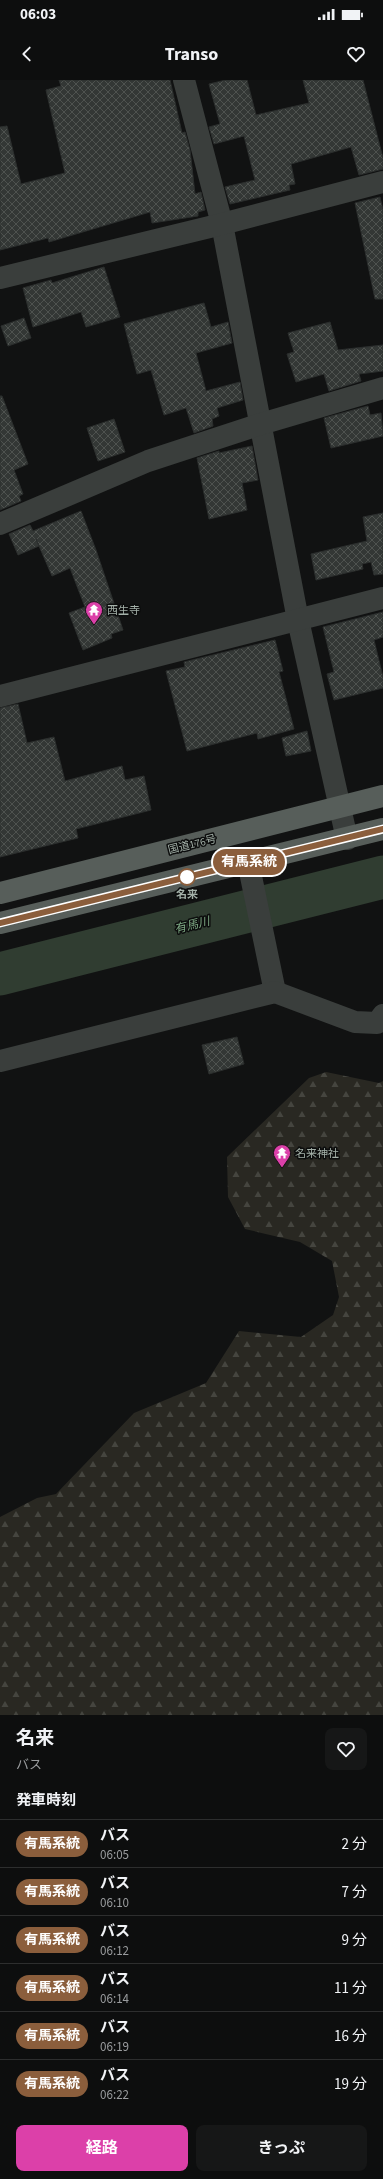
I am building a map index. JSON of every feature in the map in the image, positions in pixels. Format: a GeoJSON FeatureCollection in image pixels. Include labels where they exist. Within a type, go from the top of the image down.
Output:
{"type":"FeatureCollection","features":[{"type":"Feature","properties":{"kind":"highway","name":"国道176号"},"geometry":{"type":"LineString","coordinates":[[0,893],[383,796]]}},
{"type":"Feature","properties":{"kind":"highway"},"geometry":{"type":"LineString","coordinates":[[0,923],[383,830]]}},
{"type":"Feature","properties":{"kind":"street"},"geometry":{"type":"LineString","coordinates":[[184,80],[222,224],[298,620],[347,838]]}},
{"type":"Feature","properties":{"kind":"street"},"geometry":{"type":"LineString","coordinates":[[0,278],[222,224],[383,182]]}},
{"type":"Feature","properties":{"kind":"street"},"geometry":{"type":"LineString","coordinates":[[0,524],[148,461],[261,424],[383,388]]}},
{"type":"Feature","properties":{"kind":"street"},"geometry":{"type":"LineString","coordinates":[[0,696],[383,598]]}},
{"type":"Feature","properties":{"kind":"street"},"geometry":{"type":"LineString","coordinates":[[248,862],[274,992]]}},
{"type":"Feature","properties":{"kind":"street"},"geometry":{"type":"LineString","coordinates":[[0,1061],[274,992],[355,1022],[377,1023],[383,1015]]}},
{"type":"Feature","properties":{"kind":"green space"},"geometry":{"type":"Polygon","coordinates":[[[326,1072],[379,1083],[383,1081],[383,1715],[0,1715],[0,1517],[37,1498],[56,1494],[134,1413],[206,1383],[239,1331],[301,1337],[333,1315],[339,1297],[332,1261],[300,1242],[245,1229],[228,1197],[227,1157],[309,1078],[326,1072]]]}},
{"type":"Feature","properties":{"kind":"building"},"geometry":{"type":"Polygon","coordinates":[[[59,80],[170,80],[182,133],[185,132],[190,150],[195,194],[201,192],[205,210],[198,212],[198,216],[152,223],[150,212],[49,242],[48,238],[0,250],[0,127],[7,126],[21,184],[65,173],[46,90],[61,86],[59,80]]]}},
{"type":"Feature","properties":{"kind":"building"},"geometry":{"type":"Polygon","coordinates":[[[226,80],[247,80],[256,115],[309,103],[303,80],[363,80],[383,158],[383,169],[359,175],[351,147],[291,164],[295,184],[289,185],[290,190],[230,204],[225,187],[255,180],[244,136],[214,144],[209,127],[220,124],[209,84],[226,80]]]}},
{"type":"Feature","properties":{"kind":"building"},"geometry":{"type":"Polygon","coordinates":[[[380,197],[383,210],[383,299],[375,299],[355,203],[380,197]]]}},
{"type":"Feature","properties":{"kind":"building"},"geometry":{"type":"Polygon","coordinates":[[[104,267],[120,317],[86,327],[81,312],[33,327],[23,288],[51,280],[52,283],[104,267]]]}},
{"type":"Feature","properties":{"kind":"building"},"geometry":{"type":"Polygon","coordinates":[[[204,303],[211,327],[228,322],[232,343],[196,353],[206,391],[240,382],[243,400],[217,408],[219,416],[212,419],[213,426],[194,433],[186,408],[164,415],[151,370],[137,374],[124,324],[204,303]]]}},
{"type":"Feature","properties":{"kind":"building"},"geometry":{"type":"Polygon","coordinates":[[[24,318],[31,338],[8,346],[1,326],[24,318]]]}},
{"type":"Feature","properties":{"kind":"building"},"geometry":{"type":"Polygon","coordinates":[[[330,322],[338,350],[383,345],[383,371],[359,374],[361,381],[329,391],[324,374],[296,382],[287,354],[294,352],[288,333],[330,322]]]}},
{"type":"Feature","properties":{"kind":"building"},"geometry":{"type":"Polygon","coordinates":[[[0,396],[2,396],[28,464],[14,470],[23,494],[19,496],[21,501],[0,510],[0,396]]]}},
{"type":"Feature","properties":{"kind":"building"},"geometry":{"type":"Polygon","coordinates":[[[368,406],[370,415],[381,413],[383,436],[331,448],[324,418],[368,406]]]}},
{"type":"Feature","properties":{"kind":"building"},"geometry":{"type":"Polygon","coordinates":[[[114,419],[125,452],[98,461],[87,428],[114,419]]]}},
{"type":"Feature","properties":{"kind":"building"},"geometry":{"type":"Polygon","coordinates":[[[252,446],[258,480],[242,483],[247,510],[209,519],[197,458],[219,451],[219,453],[252,446]]]}},
{"type":"Feature","properties":{"kind":"building"},"geometry":{"type":"Polygon","coordinates":[[[81,511],[123,630],[111,634],[112,638],[83,650],[69,613],[85,607],[70,568],[52,576],[36,539],[39,546],[18,555],[9,534],[30,525],[33,531],[81,511]]]}},
{"type":"Feature","properties":{"kind":"building"},"geometry":{"type":"Polygon","coordinates":[[[383,513],[383,574],[374,575],[371,562],[362,564],[363,569],[316,580],[311,554],[367,541],[363,517],[383,513]]]}},
{"type":"Feature","properties":{"kind":"building"},"geometry":{"type":"Polygon","coordinates":[[[383,612],[383,637],[374,640],[383,677],[383,688],[334,700],[327,674],[334,672],[323,627],[383,612]]]}},
{"type":"Feature","properties":{"kind":"building"},"geometry":{"type":"Polygon","coordinates":[[[275,640],[283,671],[279,672],[294,729],[258,739],[257,733],[187,751],[166,671],[185,667],[184,662],[275,640]]]}},
{"type":"Feature","properties":{"kind":"building"},"geometry":{"type":"Polygon","coordinates":[[[18,704],[27,743],[54,737],[65,781],[122,766],[125,780],[144,776],[151,810],[76,829],[78,838],[0,857],[0,708],[18,704]]]}},
{"type":"Feature","properties":{"kind":"building"},"geometry":{"type":"Polygon","coordinates":[[[307,731],[311,751],[286,756],[282,738],[307,731]]]}},
{"type":"Feature","properties":{"kind":"building"},"geometry":{"type":"Polygon","coordinates":[[[237,1037],[244,1064],[209,1074],[202,1045],[237,1037]]]}},
{"type":"Feature","properties":{"kind":"waterway","name":"有馬川"},"geometry":{"type":"LineString","coordinates":[[0,974],[383,877]]}},
{"type":"Feature","properties":{"kind":"bus line","name":"有馬系統"},"geometry":{"type":"LineString","coordinates":[[0,923],[383,829]]}},
{"type":"Feature","properties":{"kind":"place","name":"西生寺"},"geometry":{"type":"Point","coordinates":[94,625]}},
{"type":"Feature","properties":{"kind":"place","name":"名来"},"geometry":{"type":"Point","coordinates":[187,877]}},
{"type":"Feature","properties":{"kind":"place","name":"名来神社"},"geometry":{"type":"Point","coordinates":[282,1168]}}]}
